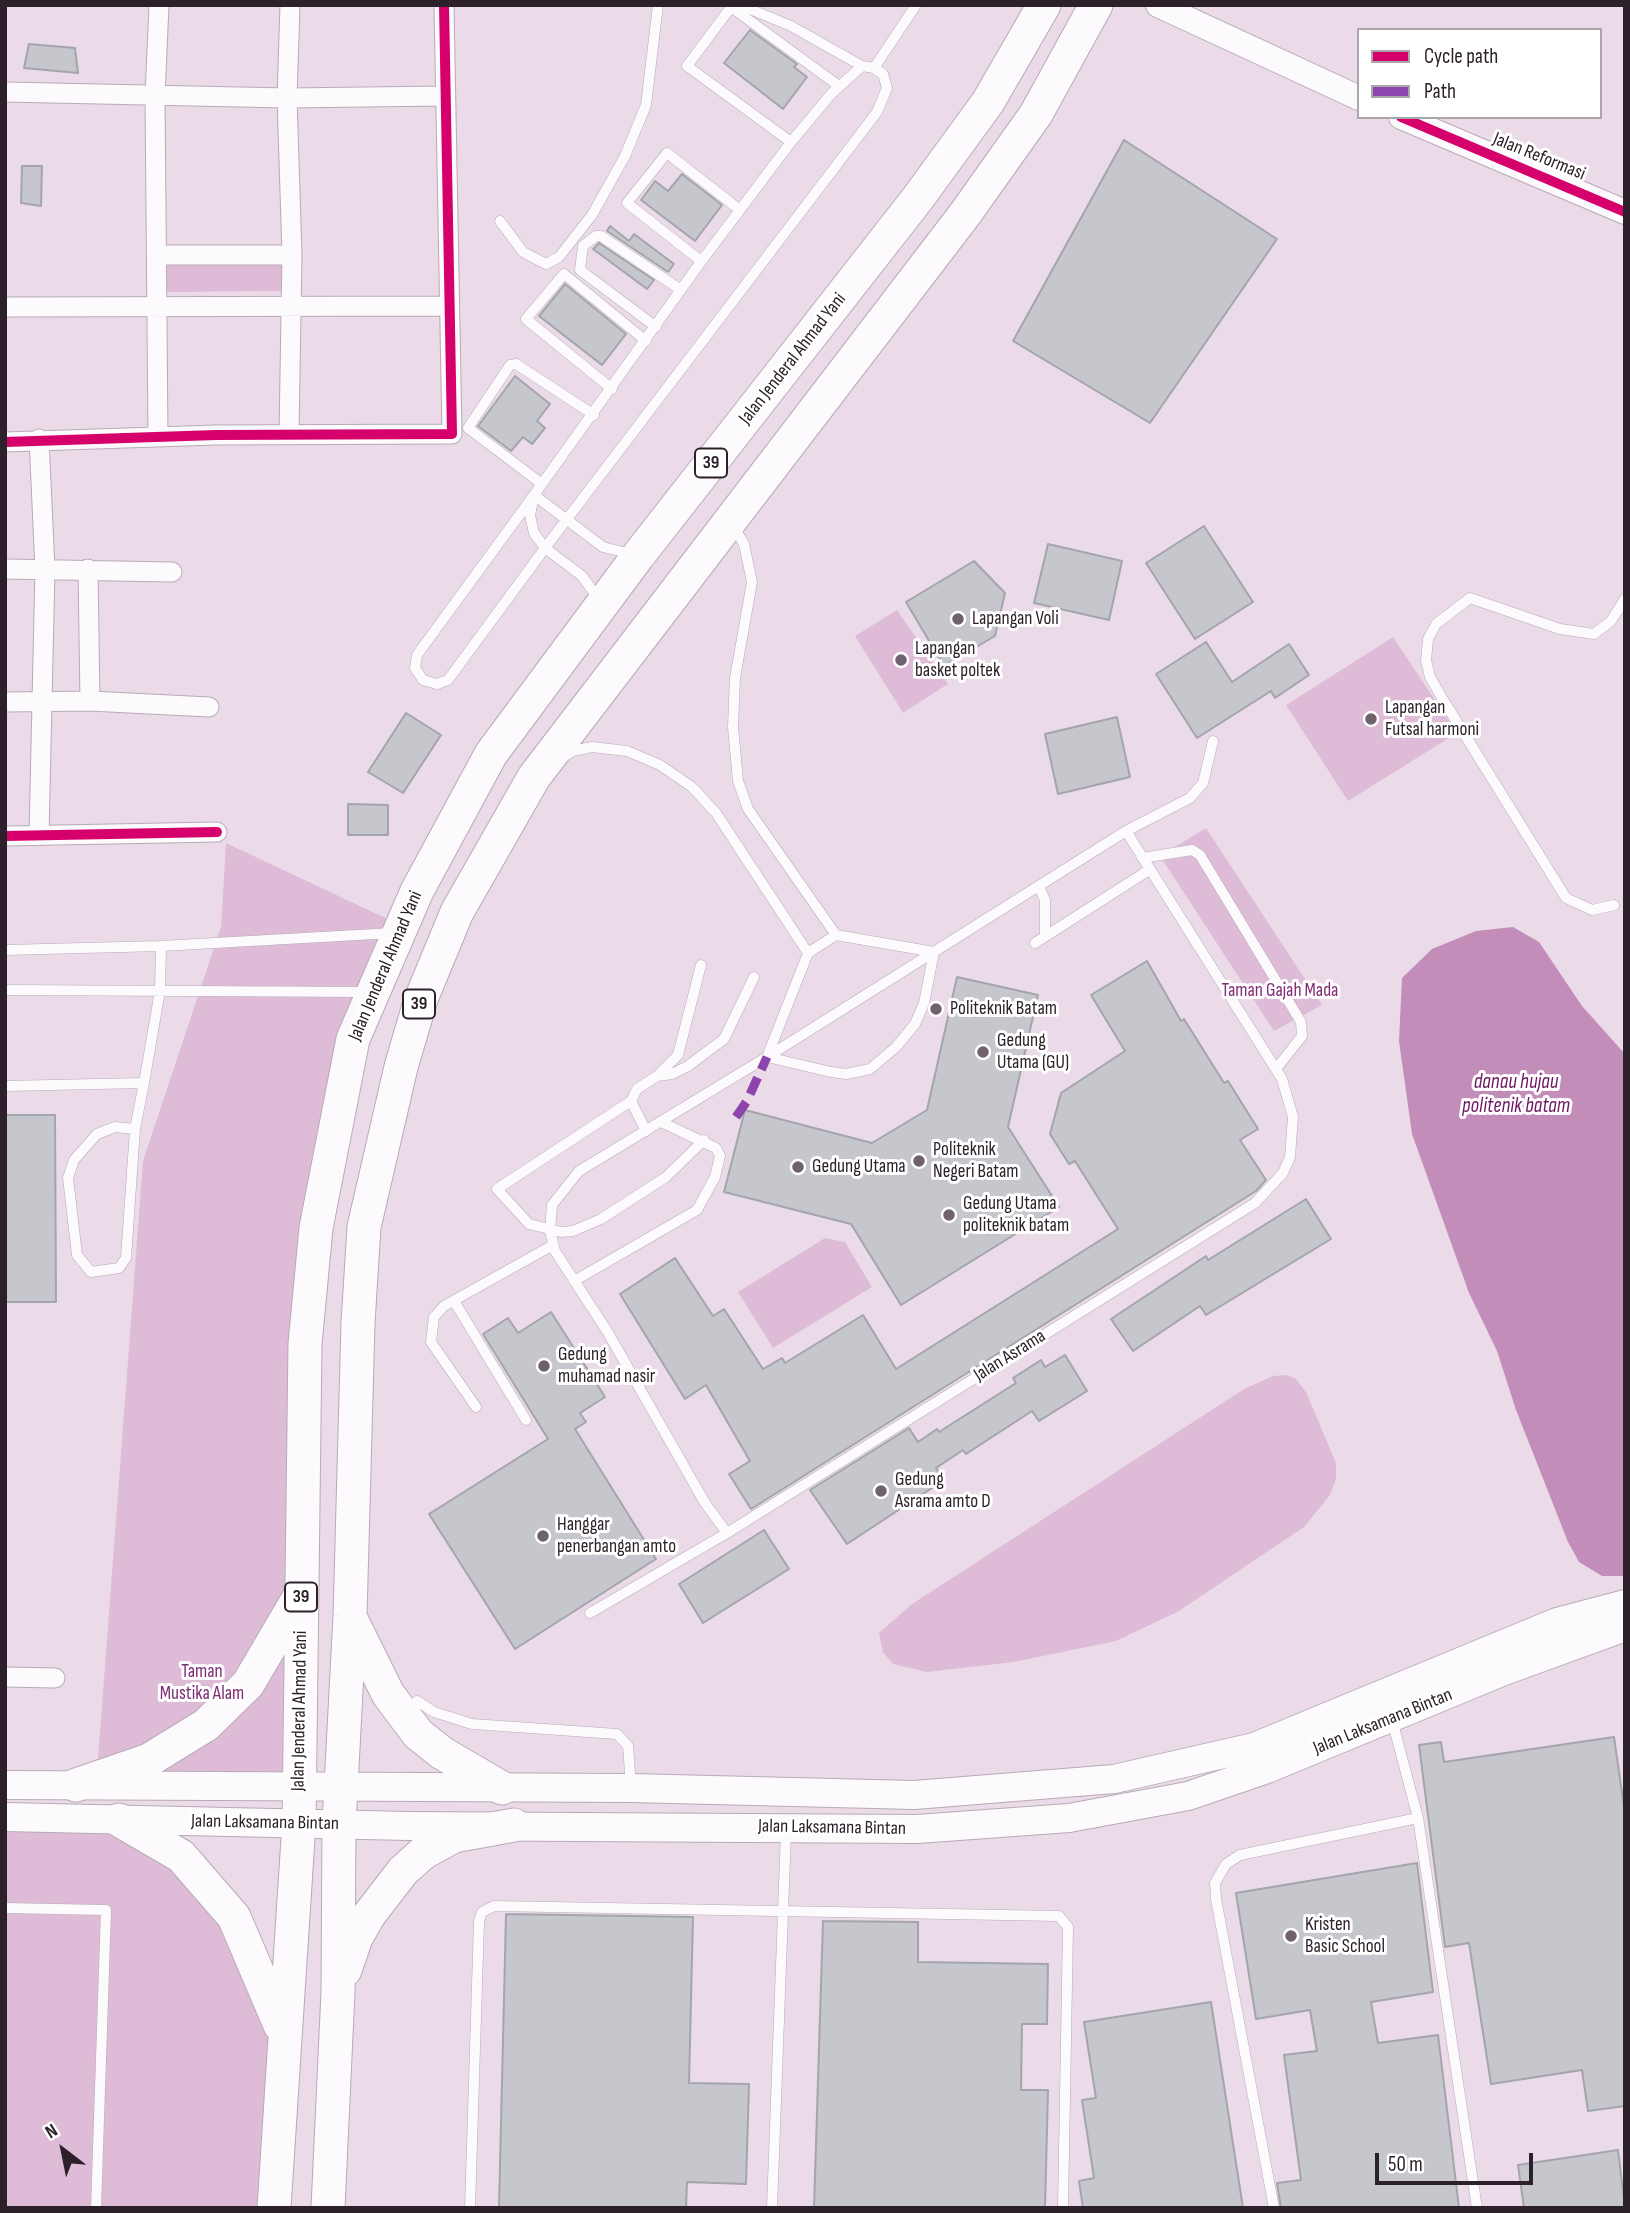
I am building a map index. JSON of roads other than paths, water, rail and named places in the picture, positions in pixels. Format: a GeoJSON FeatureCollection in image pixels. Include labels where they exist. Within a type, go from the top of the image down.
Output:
{"type":"FeatureCollection","features":[{"type":"Feature","properties":{"kind":"highway","name":"Jalan Jenderal Ahmad Yani"},"geometry":{"type":"LineString","coordinates":[[274,2208],[283,2034],[299,1823],[305,1344],[316,1228],[353,1039],[417,891],[491,754],[638,556],[918,198],[988,102],[1044,5]]}},
{"type":"Feature","properties":{"kind":"highway","name":"39"},"geometry":{"type":"LineString","coordinates":[[328,2208],[338,1992],[339,1825],[364,1227],[401,1067],[421,999],[457,912],[534,777],[731,522],[1028,125],[1096,5]]}},
{"type":"Feature","properties":{"kind":"highway"},"geometry":{"type":"LineString","coordinates":[[417,891],[430,908],[457,912]]}},
{"type":"Feature","properties":{"kind":"highway"},"geometry":{"type":"LineString","coordinates":[[76,1784],[149,1760],[206,1725],[247,1684],[301,1593]]}},
{"type":"Feature","properties":{"kind":"highway"},"geometry":{"type":"LineString","coordinates":[[349,1616],[388,1693],[418,1734],[442,1753],[502,1788]]}},
{"type":"Feature","properties":{"kind":"highway"},"geometry":{"type":"LineString","coordinates":[[119,1820],[181,1856],[234,1917],[283,2034]]}},
{"type":"Feature","properties":{"kind":"highway"},"geometry":{"type":"LineString","coordinates":[[338,1992],[355,1938],[403,1871],[423,1853],[454,1836],[514,1825]]}},
{"type":"Feature","properties":{"kind":"main road","name":"Jalan Laksamana Bintan"},"geometry":{"type":"LineString","coordinates":[[5,1785],[300,1784],[341,1787],[631,1788],[914,1796],[1114,1779],[1254,1747],[1557,1622],[1625,1604]]}},
{"type":"Feature","properties":{"kind":"main road","name":"Jalan Laksamana Bintan"},"geometry":{"type":"LineString","coordinates":[[5,1817],[339,1825],[917,1829],[1069,1818],[1188,1796],[1392,1720],[1504,1671],[1625,1627]]}},
{"type":"Feature","properties":{"kind":"main road"},"geometry":{"type":"LineString","coordinates":[[914,1796],[917,1829]]}},
{"type":"Feature","properties":{"kind":"street"},"geometry":{"type":"LineString","coordinates":[[158,437],[155,96],[159,5]]}},
{"type":"Feature","properties":{"kind":"street"},"geometry":{"type":"LineString","coordinates":[[289,434],[292,254],[287,98],[290,5]]}},
{"type":"Feature","properties":{"kind":"street"},"geometry":{"type":"LineString","coordinates":[[5,442],[289,434],[452,434],[443,96],[444,5]]}},
{"type":"Feature","properties":{"kind":"street"},"geometry":{"type":"LineString","coordinates":[[1158,5],[1357,97]]}},
{"type":"Feature","properties":{"kind":"street"},"geometry":{"type":"LineString","coordinates":[[5,92],[287,98],[443,96]]}},
{"type":"Feature","properties":{"kind":"street","name":"Jalan Reformasi"},"geometry":{"type":"LineString","coordinates":[[1406,119],[1625,212]]}},
{"type":"Feature","properties":{"kind":"street"},"geometry":{"type":"LineString","coordinates":[[157,256],[292,254]]}},
{"type":"Feature","properties":{"kind":"street"},"geometry":{"type":"LineString","coordinates":[[5,307],[449,306]]}},
{"type":"Feature","properties":{"kind":"street"},"geometry":{"type":"LineString","coordinates":[[39,439],[45,569],[39,835]]}},
{"type":"Feature","properties":{"kind":"street"},"geometry":{"type":"LineString","coordinates":[[5,569],[172,572]]}},
{"type":"Feature","properties":{"kind":"street"},"geometry":{"type":"LineString","coordinates":[[88,569],[90,701]]}},
{"type":"Feature","properties":{"kind":"street"},"geometry":{"type":"LineString","coordinates":[[5,702],[90,701],[209,707]]}},
{"type":"Feature","properties":{"kind":"street"},"geometry":{"type":"LineString","coordinates":[[5,836],[217,832]]}},
{"type":"Feature","properties":{"kind":"street"},"geometry":{"type":"LineString","coordinates":[[5,1677],[55,1678]]}},
{"type":"Feature","properties":{"kind":"lane"},"geometry":{"type":"LineString","coordinates":[[500,221],[523,252],[546,264],[559,257],[592,215],[625,156],[646,105],[658,5]]}},
{"type":"Feature","properties":{"kind":"lane"},"geometry":{"type":"LineString","coordinates":[[740,5],[792,26],[862,66],[874,68],[883,74],[887,88],[877,112],[566,520],[448,680],[436,684],[423,680],[415,668],[417,655],[594,415],[701,261],[792,142],[839,86],[862,66]]}},
{"type":"Feature","properties":{"kind":"lane"},"geometry":{"type":"LineString","coordinates":[[874,68],[916,5]]}},
{"type":"Feature","properties":{"kind":"lane"},"geometry":{"type":"LineString","coordinates":[[792,142],[687,66],[731,7],[839,86]]}},
{"type":"Feature","properties":{"kind":"lane"},"geometry":{"type":"LineString","coordinates":[[701,261],[627,203],[667,153],[740,210]]}},
{"type":"Feature","properties":{"kind":"lane"},"geometry":{"type":"LineString","coordinates":[[656,327],[580,270],[583,246],[601,236],[681,290]]}},
{"type":"Feature","properties":{"kind":"lane"},"geometry":{"type":"LineString","coordinates":[[612,389],[526,319],[564,274],[646,341]]}},
{"type":"Feature","properties":{"kind":"lane"},"geometry":{"type":"LineString","coordinates":[[542,484],[468,428],[510,365],[516,364],[594,415]]}},
{"type":"Feature","properties":{"kind":"lane"},"geometry":{"type":"LineString","coordinates":[[534,495],[603,547],[638,556]]}},
{"type":"Feature","properties":{"kind":"lane"},"geometry":{"type":"LineString","coordinates":[[534,495],[530,515],[534,533],[545,548],[582,576],[602,604]]}},
{"type":"Feature","properties":{"kind":"lane"},"geometry":{"type":"LineString","coordinates":[[731,522],[744,544],[752,582],[735,678],[733,727],[738,781],[748,809],[836,935]]}},
{"type":"Feature","properties":{"kind":"lane"},"geometry":{"type":"LineString","coordinates":[[1614,905],[1592,910],[1566,898],[1442,698],[1430,677],[1426,660],[1428,639],[1436,624],[1470,598],[1560,629],[1594,634],[1611,621],[1625,599]]}},
{"type":"Feature","properties":{"kind":"lane"},"geometry":{"type":"LineString","coordinates":[[727,1533],[705,1503],[607,1331],[553,1245],[550,1228],[552,1205],[579,1171],[767,1057],[1126,831],[1190,797],[1198,790],[1206,775],[1213,741]]}},
{"type":"Feature","properties":{"kind":"lane"},"geometry":{"type":"LineString","coordinates":[[534,777],[573,751],[592,747],[626,751],[660,765],[692,787],[716,813],[808,953]]}},
{"type":"Feature","properties":{"kind":"lane","name":"Jalan Asrama"},"geometry":{"type":"LineString","coordinates":[[590,1613],[727,1533],[1255,1202],[1283,1173],[1290,1157],[1290,1101],[1276,1069],[1126,831]]}},
{"type":"Feature","properties":{"kind":"lane"},"geometry":{"type":"LineString","coordinates":[[1142,858],[1192,850],[1200,855],[1301,1022],[1302,1036],[1276,1069]]}},
{"type":"Feature","properties":{"kind":"lane"},"geometry":{"type":"LineString","coordinates":[[1035,943],[1149,870]]}},
{"type":"Feature","properties":{"kind":"lane"},"geometry":{"type":"LineString","coordinates":[[1039,887],[1045,900],[1045,936]]}},
{"type":"Feature","properties":{"kind":"lane"},"geometry":{"type":"LineString","coordinates":[[5,950],[160,946],[397,933]]}},
{"type":"Feature","properties":{"kind":"lane"},"geometry":{"type":"LineString","coordinates":[[767,1057],[808,953],[836,935],[934,952]]}},
{"type":"Feature","properties":{"kind":"lane"},"geometry":{"type":"LineString","coordinates":[[135,1129],[115,1127],[97,1134],[74,1160],[68,1178],[77,1255],[91,1272],[118,1268],[126,1258],[135,1129],[160,991],[160,946]]}},
{"type":"Feature","properties":{"kind":"lane"},"geometry":{"type":"LineString","coordinates":[[767,1057],[831,1072],[870,1069],[896,1047],[915,1024],[924,1003],[934,952]]}},
{"type":"Feature","properties":{"kind":"lane"},"geometry":{"type":"LineString","coordinates":[[701,965],[678,1055],[657,1076],[637,1088],[631,1101],[497,1188],[529,1224],[573,1231],[601,1219],[666,1177],[704,1140]]}},
{"type":"Feature","properties":{"kind":"lane"},"geometry":{"type":"LineString","coordinates":[[657,1076],[672,1074],[688,1066],[724,1039],[754,977]]}},
{"type":"Feature","properties":{"kind":"lane"},"geometry":{"type":"LineString","coordinates":[[5,990],[372,992]]}},
{"type":"Feature","properties":{"kind":"lane"},"geometry":{"type":"LineString","coordinates":[[5,1086],[144,1083]]}},
{"type":"Feature","properties":{"kind":"lane"},"geometry":{"type":"LineString","coordinates":[[631,1101],[646,1131]]}},
{"type":"Feature","properties":{"kind":"lane"},"geometry":{"type":"LineString","coordinates":[[574,1281],[697,1210],[715,1177],[720,1156],[716,1148],[704,1140],[661,1122]]}},
{"type":"Feature","properties":{"kind":"lane"},"geometry":{"type":"LineString","coordinates":[[477,1407],[431,1342],[434,1317],[453,1301],[553,1245]]}},
{"type":"Feature","properties":{"kind":"lane"},"geometry":{"type":"LineString","coordinates":[[453,1301],[526,1420]]}},
{"type":"Feature","properties":{"kind":"lane"},"geometry":{"type":"LineString","coordinates":[[417,1701],[434,1712],[472,1724],[617,1734],[628,1746],[631,1788]]}},
{"type":"Feature","properties":{"kind":"lane"},"geometry":{"type":"LineString","coordinates":[[1392,1720],[1418,1818],[1477,2208]]}},
{"type":"Feature","properties":{"kind":"lane"},"geometry":{"type":"LineString","coordinates":[[1274,2208],[1215,1883],[1226,1864],[1240,1854],[1418,1818]]}},
{"type":"Feature","properties":{"kind":"lane"},"geometry":{"type":"LineString","coordinates":[[772,2208],[786,1828]]}},
{"type":"Feature","properties":{"kind":"lane"},"geometry":{"type":"LineString","coordinates":[[470,2208],[479,1921],[482,1912],[494,1906],[1059,1916],[1067,1922],[1063,2208]]}},
{"type":"Feature","properties":{"kind":"lane"},"geometry":{"type":"LineString","coordinates":[[5,1908],[106,1910],[96,2208]]}},
{"type":"Feature","properties":{"kind":"water","name":"danau hujau politenik batam"},"geometry":{"type":"Polygon","coordinates":[[[1513,927],[1539,942],[1582,1006],[1625,1054],[1623,1576],[1602,1576],[1579,1562],[1568,1542],[1516,1410],[1497,1351],[1469,1293],[1412,1134],[1399,1041],[1402,978],[1432,949],[1476,931],[1513,927]]]}},
{"type":"Feature","properties":{"kind":"place","name":"Lapangan Voli"},"geometry":{"type":"Point","coordinates":[958,619]}},
{"type":"Feature","properties":{"kind":"place","name":"Lapangan basket poltek"},"geometry":{"type":"Point","coordinates":[901,660]}},
{"type":"Feature","properties":{"kind":"place","name":"Lapangan Futsal harmoni"},"geometry":{"type":"Point","coordinates":[1371,719]}},
{"type":"Feature","properties":{"kind":"place","name":"Politeknik Batam"},"geometry":{"type":"Point","coordinates":[936,1009]}},
{"type":"Feature","properties":{"kind":"place","name":"Gedung Utama (GU)"},"geometry":{"type":"Point","coordinates":[983,1052]}},
{"type":"Feature","properties":{"kind":"place","name":"Politeknik Negeri Batam"},"geometry":{"type":"Point","coordinates":[919,1161]}},
{"type":"Feature","properties":{"kind":"place","name":"Gedung Utama"},"geometry":{"type":"Point","coordinates":[798,1167]}},
{"type":"Feature","properties":{"kind":"place","name":"Gedung Utama politeknik batam"},"geometry":{"type":"Point","coordinates":[949,1215]}},
{"type":"Feature","properties":{"kind":"place","name":"Gedung muhamad nasir"},"geometry":{"type":"Point","coordinates":[544,1366]}},
{"type":"Feature","properties":{"kind":"place","name":"Gedung Asrama amto D"},"geometry":{"type":"Point","coordinates":[881,1491]}},
{"type":"Feature","properties":{"kind":"place","name":"Hanggar penerbangan amto"},"geometry":{"type":"Point","coordinates":[543,1536]}},
{"type":"Feature","properties":{"kind":"place","name":"Kristen Basic School"},"geometry":{"type":"Point","coordinates":[1291,1936]}},
{"type":"Feature","properties":{"kind":"park label","name":"Taman Gajah Mada"},"geometry":{"type":"Point","coordinates":[1280,991]}},
{"type":"Feature","properties":{"kind":"park label","name":"Taman Mustika Alam"},"geometry":{"type":"Point","coordinates":[202,1683]}}]}
